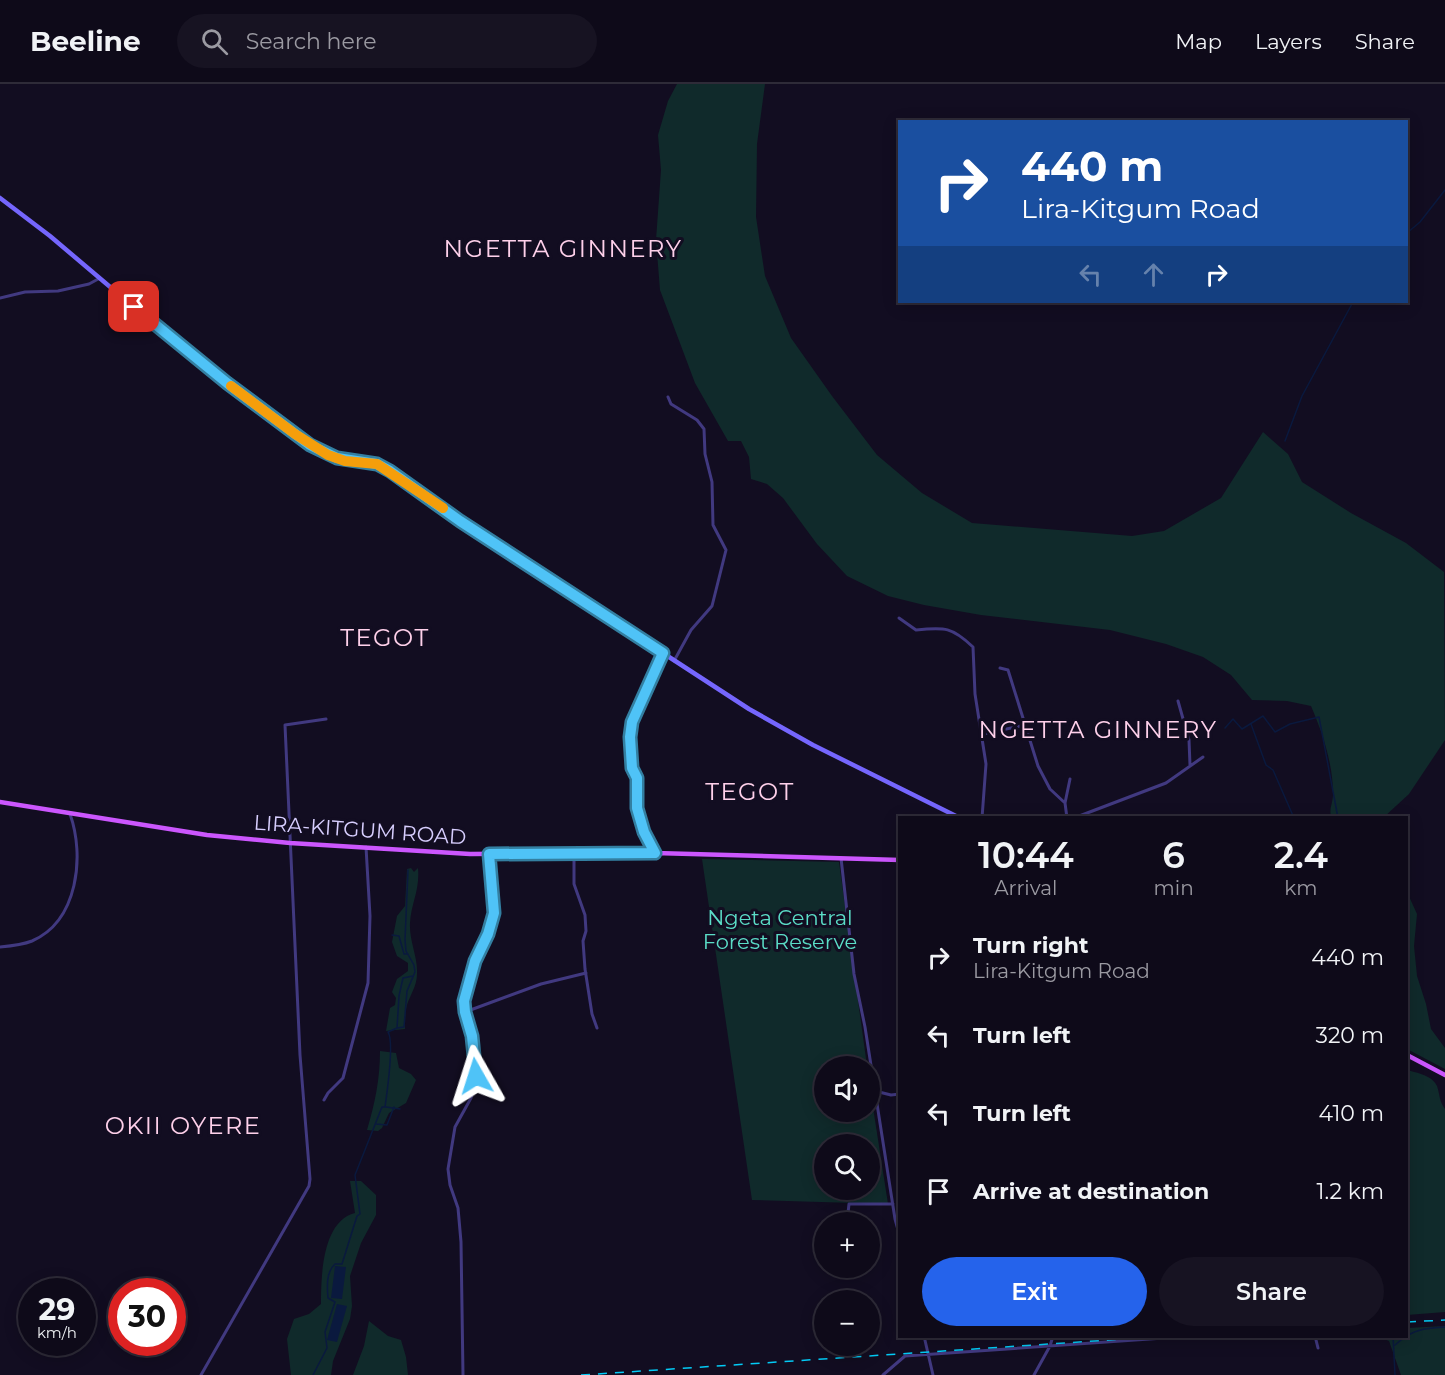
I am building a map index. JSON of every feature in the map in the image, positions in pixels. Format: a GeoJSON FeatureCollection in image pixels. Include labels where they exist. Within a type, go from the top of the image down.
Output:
{"type":"FeatureCollection","features":[{"type":"Feature","properties":{"kind":"main road"},"geometry":{"type":"LineString","coordinates":[[0,198],[50,236],[168,336],[310,445],[337,458],[377,464],[390,471],[460,521],[726,695],[813,746],[956,816]]}},
{"type":"Feature","properties":{"kind":"main road","name":"LIRA-KITGUM ROAD"},"geometry":{"type":"LineString","coordinates":[[0,802],[207,836],[290,843],[489,854],[655,853],[898,860]]}},
{"type":"Feature","properties":{"kind":"main road"},"geometry":{"type":"LineString","coordinates":[[1408,1056],[1445,1075]]}},
{"type":"Feature","properties":{"kind":"street"},"geometry":{"type":"LineString","coordinates":[[0,298],[25,292],[47,292],[77,287],[100,278]]}},
{"type":"Feature","properties":{"kind":"street"},"geometry":{"type":"LineString","coordinates":[[668,397],[671,404],[697,420],[704,429],[705,454],[712,482],[713,525],[726,550],[712,606],[691,630],[674,661]]}},
{"type":"Feature","properties":{"kind":"street"},"geometry":{"type":"LineString","coordinates":[[899,618],[916,630],[937,627],[949,630],[959,634],[963,641],[972,646],[975,694],[986,764],[982,816]]}},
{"type":"Feature","properties":{"kind":"street"},"geometry":{"type":"LineString","coordinates":[[655,853],[644,832],[637,808],[637,778],[632,768],[630,737],[632,722],[663,653]]}},
{"type":"Feature","properties":{"kind":"street"},"geometry":{"type":"LineString","coordinates":[[1000,668],[1008,670],[1038,766],[1046,783],[1065,803]]}},
{"type":"Feature","properties":{"kind":"street"},"geometry":{"type":"LineString","coordinates":[[1178,701],[1189,740],[1190,765]]}},
{"type":"Feature","properties":{"kind":"street"},"geometry":{"type":"LineString","coordinates":[[201,1375],[309,1186],[285,724],[326,719]]}},
{"type":"Feature","properties":{"kind":"street"},"geometry":{"type":"LineString","coordinates":[[982,734],[1025,725]]}},
{"type":"Feature","properties":{"kind":"street"},"geometry":{"type":"LineString","coordinates":[[1079,816],[1166,783],[1203,757]]}},
{"type":"Feature","properties":{"kind":"street"},"geometry":{"type":"LineString","coordinates":[[1067,816],[1065,803],[1070,779]]}},
{"type":"Feature","properties":{"kind":"street"},"geometry":{"type":"LineString","coordinates":[[0,947],[20,945],[40,936],[50,928],[68,905],[72,897],[76,875],[76,842],[70,814]]}},
{"type":"Feature","properties":{"kind":"street"},"geometry":{"type":"LineString","coordinates":[[324,1100],[343,1078],[368,983],[370,916],[366,847]]}},
{"type":"Feature","properties":{"kind":"street"},"geometry":{"type":"LineString","coordinates":[[574,853],[574,884],[586,920],[583,941],[586,973],[592,1014],[597,1028]]}},
{"type":"Feature","properties":{"kind":"street"},"geometry":{"type":"LineString","coordinates":[[462,1375],[461,1242],[458,1208],[450,1185],[448,1169],[455,1126],[471,1098],[476,1083],[473,1041],[465,1012],[465,997],[474,964],[488,934],[494,913],[489,854]]}},
{"type":"Feature","properties":{"kind":"street"},"geometry":{"type":"LineString","coordinates":[[841,858],[854,974],[869,1056]]}},
{"type":"Feature","properties":{"kind":"street"},"geometry":{"type":"LineString","coordinates":[[465,1012],[541,984],[586,973]]}},
{"type":"Feature","properties":{"kind":"street"},"geometry":{"type":"LineString","coordinates":[[880,1092],[898,1094]]}},
{"type":"Feature","properties":{"kind":"street"},"geometry":{"type":"LineString","coordinates":[[879,1122],[898,1228]]}},
{"type":"Feature","properties":{"kind":"street"},"geometry":{"type":"LineString","coordinates":[[848,1212],[849,1204],[893,1204]]}},
{"type":"Feature","properties":{"kind":"street"},"geometry":{"type":"LineString","coordinates":[[924,1338],[933,1375]]}},
{"type":"Feature","properties":{"kind":"street"},"geometry":{"type":"LineString","coordinates":[[1034,1375],[1052,1338]]}},
{"type":"Feature","properties":{"kind":"street"},"geometry":{"type":"LineString","coordinates":[[883,1375],[901,1358],[928,1354],[1153,1338]]}},
{"type":"Feature","properties":{"kind":"street"},"geometry":{"type":"LineString","coordinates":[[1316,1338],[1318,1348]]}},
{"type":"Feature","properties":{"kind":"green space"},"geometry":{"type":"Polygon","coordinates":[[[677,84],[765,84],[757,144],[756,217],[765,276],[791,338],[832,396],[877,455],[922,493],[972,523],[1132,536],[1164,531],[1221,498],[1263,432],[1288,454],[1302,482],[1351,513],[1406,543],[1444,572],[1445,740],[1409,794],[1385,816],[1331,816],[1333,794],[1329,760],[1311,706],[1287,701],[1252,700],[1231,675],[1203,657],[1166,644],[1110,630],[981,615],[924,605],[888,596],[847,576],[817,544],[783,498],[767,484],[751,479],[749,457],[741,441],[728,441],[695,383],[660,290],[656,240],[661,170],[658,135],[668,101],[677,84]]]}},
{"type":"Feature","properties":{"kind":"green space","name":"Ngeta Central Forest Reserve"},"geometry":{"type":"Polygon","coordinates":[[[702,859],[839,862],[866,1056],[814,1056],[814,1122],[875,1122],[877,1134],[814,1134],[814,1200],[880,1200],[880,1152],[888,1204],[752,1200],[702,859]]]}},
{"type":"Feature","properties":{"kind":"green space"},"geometry":{"type":"Polygon","coordinates":[[[411,868],[414,872],[418,868],[418,883],[410,923],[417,978],[407,1005],[405,1029],[386,1031],[390,1008],[395,1005],[396,998],[392,992],[397,979],[408,971],[408,963],[397,956],[392,942],[397,916],[405,906],[407,869],[411,868]]]}},
{"type":"Feature","properties":{"kind":"green space"},"geometry":{"type":"Polygon","coordinates":[[[1408,894],[1417,914],[1414,946],[1417,976],[1431,1029],[1445,1048],[1445,1069],[1408,1050],[1408,894]]]}},
{"type":"Feature","properties":{"kind":"green space"},"geometry":{"type":"Polygon","coordinates":[[[380,1051],[396,1053],[399,1068],[411,1074],[416,1080],[406,1103],[389,1113],[382,1128],[378,1131],[367,1130],[376,1091],[380,1051]]]}},
{"type":"Feature","properties":{"kind":"green space"},"geometry":{"type":"Polygon","coordinates":[[[1408,1070],[1424,1075],[1435,1082],[1445,1109],[1445,1312],[1408,1315],[1408,1070]]]}},
{"type":"Feature","properties":{"kind":"green space"},"geometry":{"type":"Polygon","coordinates":[[[350,1181],[361,1181],[376,1195],[376,1215],[361,1243],[350,1276],[352,1306],[350,1319],[333,1361],[331,1375],[291,1375],[287,1339],[294,1319],[309,1314],[321,1304],[323,1265],[330,1238],[344,1218],[355,1213],[350,1181]]]}},
{"type":"Feature","properties":{"kind":"green space"},"geometry":{"type":"Polygon","coordinates":[[[369,1321],[388,1336],[401,1340],[408,1375],[353,1375],[364,1346],[369,1321]]]}},
{"type":"Feature","properties":{"kind":"green space"},"geometry":{"type":"Polygon","coordinates":[[[1445,1326],[1445,1375],[1401,1375],[1389,1341],[1382,1338],[1408,1338],[1408,1328],[1445,1326]]]}},
{"type":"Feature","properties":{"kind":"water"},"geometry":{"type":"Polygon","coordinates":[[[335,1266],[346,1267],[342,1299],[331,1298],[335,1266]]]}},
{"type":"Feature","properties":{"kind":"water"},"geometry":{"type":"Polygon","coordinates":[[[337,1304],[347,1306],[337,1342],[327,1340],[337,1304]]]}},
{"type":"Feature","properties":{"kind":"waterway"},"geometry":{"type":"LineString","coordinates":[[1408,232],[1420,222],[1445,190]]}},
{"type":"Feature","properties":{"kind":"waterway"},"geometry":{"type":"LineString","coordinates":[[1285,441],[1302,396],[1352,303]]}},
{"type":"Feature","properties":{"kind":"waterway"},"geometry":{"type":"LineString","coordinates":[[1225,728],[1233,719],[1242,729],[1263,716],[1275,732],[1290,724],[1319,717],[1338,816]]}},
{"type":"Feature","properties":{"kind":"waterway"},"geometry":{"type":"LineString","coordinates":[[1251,724],[1266,765],[1273,770],[1293,816]]}},
{"type":"Feature","properties":{"kind":"waterway"},"geometry":{"type":"LineString","coordinates":[[397,1028],[404,1027],[407,991],[415,972],[414,965],[406,951],[405,940],[408,870]]}},
{"type":"Feature","properties":{"kind":"waterway"},"geometry":{"type":"LineString","coordinates":[[392,935],[399,936],[404,954],[408,954]]}},
{"type":"Feature","properties":{"kind":"waterway"},"geometry":{"type":"LineString","coordinates":[[313,1375],[327,1348],[325,1332],[335,1302],[328,1298],[329,1275],[335,1264],[342,1264],[357,1216],[360,1214],[355,1175],[382,1107],[385,1107],[390,1056],[388,1032],[397,1028],[399,996],[403,978],[413,976]]}},
{"type":"Feature","properties":{"kind":"waterway"},"geometry":{"type":"LineString","coordinates":[[386,1107],[400,1109]]}},
{"type":"Feature","properties":{"kind":"waterway"},"geometry":{"type":"LineString","coordinates":[[376,1124],[387,1125],[394,1107]]}},
{"type":"Feature","properties":{"kind":"waterway"},"geometry":{"type":"LineString","coordinates":[[1408,1335],[1421,1330],[1445,1327]]}},
{"type":"Feature","properties":{"kind":"waterway"},"geometry":{"type":"LineString","coordinates":[[1393,1338],[1395,1375]]}},
{"type":"Feature","properties":{"kind":"waterway"},"geometry":{"type":"LineString","coordinates":[[1395,1345],[1404,1338]]}},
{"type":"Feature","properties":{"kind":"railway"},"geometry":{"type":"LineString","coordinates":[[1408,1322],[1445,1320]]}},
{"type":"Feature","properties":{"kind":"railway"},"geometry":{"type":"LineString","coordinates":[[581,1375],[1140,1338]]}},
{"type":"Feature","properties":{"kind":"slow traffic"},"geometry":{"type":"LineString","coordinates":[[231,386],[310,445],[345,461],[377,464],[443,508]]}},
{"type":"Feature","properties":{"kind":"district","name":"NGETTA GINNERY"},"geometry":{"type":"Point","coordinates":[563,249]}},
{"type":"Feature","properties":{"kind":"district","name":"TEGOT"},"geometry":{"type":"Point","coordinates":[385,638]}},
{"type":"Feature","properties":{"kind":"district","name":"NGETTA GINNERY"},"geometry":{"type":"Point","coordinates":[1098,730]}},
{"type":"Feature","properties":{"kind":"district","name":"TEGOT"},"geometry":{"type":"Point","coordinates":[750,792]}},
{"type":"Feature","properties":{"kind":"district","name":"OKII OYERE"},"geometry":{"type":"Point","coordinates":[183,1126]}},
{"type":"Feature","properties":{"kind":"route"},"geometry":{"type":"LineString","coordinates":[[134,307],[227,383],[310,445],[345,461],[373,463],[390,471],[460,521],[663,653],[632,722],[630,737],[632,768],[637,775],[637,808],[644,832],[655,853],[489,854],[494,913],[488,934],[475,961],[464,1001],[472,1036],[476,1076]]}}]}
